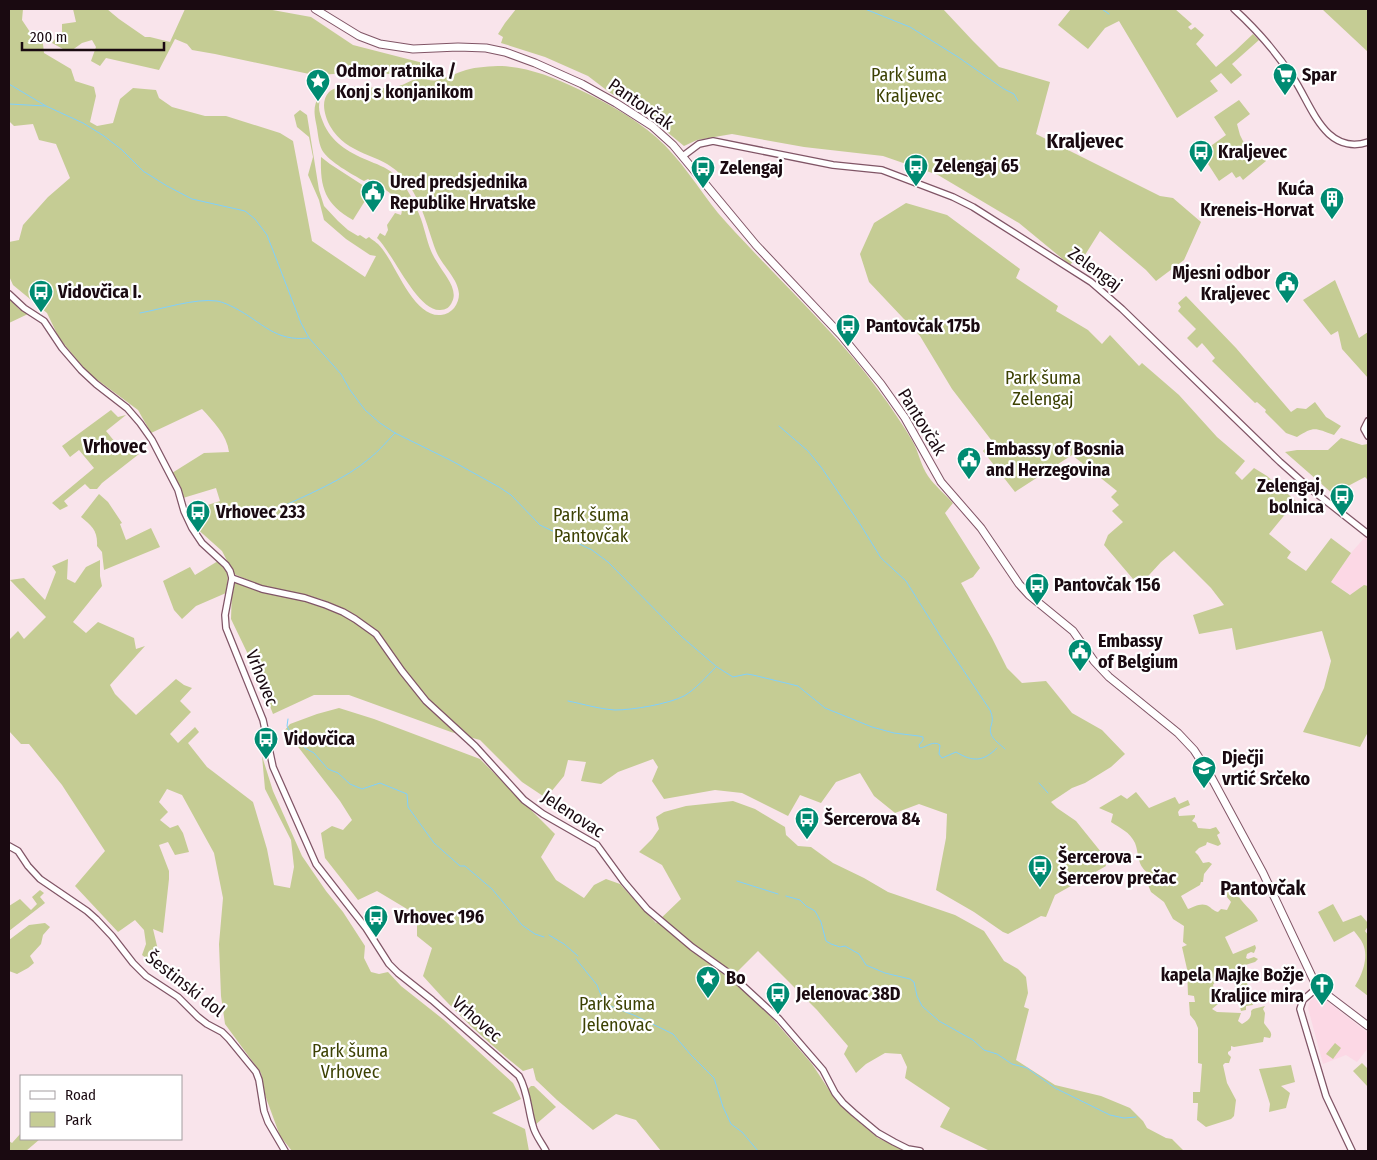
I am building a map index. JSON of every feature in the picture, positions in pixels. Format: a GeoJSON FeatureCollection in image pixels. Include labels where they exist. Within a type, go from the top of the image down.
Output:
{"type":"FeatureCollection","features":[{"type":"Feature","properties":{"kind":"main road","name":"Pantovčak"},"geometry":{"type":"LineString","coordinates":[[315,9],[359,36],[380,44],[413,49],[458,47],[486,48],[504,52],[582,84],[632,112],[662,134],[683,156],[756,245],[841,335],[881,384],[905,418],[942,482],[981,528],[1019,584],[1029,595],[1073,632],[1105,673],[1178,733],[1194,750],[1214,781],[1263,873],[1318,987],[1368,1026]]}},
{"type":"Feature","properties":{"kind":"street"},"geometry":{"type":"LineString","coordinates":[[1234,9],[1254,28],[1283,62],[1320,123],[1329,134],[1346,144],[1361,145],[1368,142]]}},
{"type":"Feature","properties":{"kind":"street","name":"Zelengaj"},"geometry":{"type":"LineString","coordinates":[[683,156],[699,144],[712,141],[833,165],[882,170],[973,207],[1098,288],[1122,308],[1307,486],[1368,534]]}},
{"type":"Feature","properties":{"kind":"street"},"geometry":{"type":"LineString","coordinates":[[9,294],[24,308],[44,321],[62,348],[81,370],[127,408],[140,423],[152,440],[178,490],[184,511],[192,528],[207,548],[226,564],[232,578]]}},
{"type":"Feature","properties":{"kind":"street"},"geometry":{"type":"LineString","coordinates":[[1368,421],[1364,429],[1368,436]]}},
{"type":"Feature","properties":{"kind":"street","name":"Vrhovec"},"geometry":{"type":"LineString","coordinates":[[232,578],[225,615],[226,628],[263,720],[274,767],[316,864],[366,928],[389,964],[519,1076],[523,1083],[533,1127],[546,1151]]}},
{"type":"Feature","properties":{"kind":"street","name":"Jelenovac"},"geometry":{"type":"LineString","coordinates":[[232,578],[262,589],[305,598],[326,605],[343,612],[376,634],[426,701],[475,746],[524,800],[542,814],[597,845],[646,908],[692,947],[730,974],[779,1018],[823,1070],[835,1093],[854,1113],[878,1133],[908,1149],[920,1151]]}},
{"type":"Feature","properties":{"kind":"street","name":"Šestinski dol"},"geometry":{"type":"LineString","coordinates":[[9,846],[18,851],[40,879],[96,919],[146,976],[178,998],[198,1017],[229,1038],[256,1072],[268,1122],[286,1151]]}},
{"type":"Feature","properties":{"kind":"street"},"geometry":{"type":"LineString","coordinates":[[1318,987],[1303,1000],[1300,1010],[1326,1096],[1352,1151]]}},
{"type":"Feature","properties":{"kind":"shaded area"},"geometry":{"type":"Polygon","coordinates":[[[1366,536],[1368,538],[1368,586],[1364,585],[1351,595],[1331,582],[1351,553],[1366,536]]]}},
{"type":"Feature","properties":{"kind":"shaded area"},"geometry":{"type":"Polygon","coordinates":[[[1316,997],[1324,999],[1368,1033],[1368,1048],[1357,1062],[1346,1055],[1323,1064],[1308,1008],[1310,1001],[1316,997]]]}},
{"type":"Feature","properties":{"kind":"green space","name":"Park šuma Pantovčak"},"geometry":{"type":"Polygon","coordinates":[[[9,9],[23,9],[22,20],[32,35],[42,35],[44,53],[71,69],[75,81],[94,87],[96,96],[90,122],[97,126],[113,123],[120,99],[133,88],[156,90],[159,98],[172,107],[205,116],[226,116],[280,133],[293,141],[312,241],[365,277],[376,256],[370,255],[346,239],[324,220],[319,200],[308,175],[313,157],[309,137],[297,127],[294,115],[300,110],[307,115],[319,190],[324,206],[348,230],[366,239],[369,237],[378,244],[413,298],[421,307],[431,313],[441,315],[448,313],[454,308],[458,301],[458,288],[436,251],[418,201],[407,183],[392,167],[354,149],[337,136],[325,114],[324,104],[329,92],[340,87],[388,88],[400,86],[412,80],[435,80],[479,67],[512,67],[550,77],[588,94],[629,116],[656,137],[689,174],[726,223],[850,354],[897,416],[913,442],[928,476],[953,503],[945,513],[980,568],[973,577],[961,583],[1007,668],[1022,683],[1046,681],[1072,713],[1102,730],[1125,754],[1111,767],[1085,783],[1072,788],[1051,802],[1076,821],[1101,852],[1106,866],[1055,895],[1046,917],[1041,916],[1008,934],[936,890],[946,838],[947,814],[919,804],[895,813],[874,796],[860,773],[836,782],[821,803],[800,795],[788,816],[742,793],[715,790],[664,799],[652,781],[658,767],[653,759],[618,772],[601,784],[581,781],[586,762],[568,760],[564,776],[546,798],[522,782],[480,740],[451,732],[349,695],[314,695],[273,714],[257,673],[231,619],[234,581],[269,594],[300,599],[337,611],[372,633],[415,690],[430,701],[376,632],[341,609],[321,599],[293,595],[264,587],[234,574],[222,551],[194,526],[186,512],[220,501],[216,488],[183,498],[179,487],[181,486],[179,486],[172,473],[204,453],[229,452],[225,440],[211,418],[202,409],[151,433],[138,410],[88,373],[59,338],[47,313],[13,285],[9,276],[9,242],[19,240],[23,225],[48,197],[70,178],[56,144],[39,140],[33,124],[14,126],[9,121],[9,9]]]}},
{"type":"Feature","properties":{"kind":"green space"},"geometry":{"type":"Polygon","coordinates":[[[73,9],[107,9],[145,37],[170,42],[185,9],[267,9],[311,17],[353,45],[427,64],[391,74],[314,75],[192,50],[187,44],[175,39],[159,70],[106,58],[100,66],[91,61],[96,47],[92,40],[82,43],[71,51],[52,43],[55,39],[62,40],[62,24],[76,22],[73,9]]]}},
{"type":"Feature","properties":{"kind":"green space","name":"Park šuma Kraljevec"},"geometry":{"type":"Polygon","coordinates":[[[516,9],[943,9],[999,67],[1050,82],[1036,134],[1160,196],[1173,198],[1201,222],[1184,260],[1156,281],[1146,270],[1100,231],[1080,263],[1075,259],[1070,265],[1019,223],[938,175],[883,156],[804,147],[732,134],[697,140],[684,146],[667,132],[662,122],[631,106],[588,76],[545,57],[501,43],[503,37],[498,34],[516,9]]]}},
{"type":"Feature","properties":{"kind":"green space"},"geometry":{"type":"Polygon","coordinates":[[[1071,9],[1175,9],[1192,24],[1188,27],[1191,30],[1195,27],[1204,35],[1196,44],[1216,67],[1253,34],[1259,40],[1232,64],[1242,75],[1231,84],[1221,73],[1210,81],[1218,91],[1177,118],[1119,21],[1105,28],[1088,49],[1058,25],[1071,9]]]}},
{"type":"Feature","properties":{"kind":"green space"},"geometry":{"type":"Polygon","coordinates":[[[1322,9],[1368,9],[1368,52],[1322,9]]]}},
{"type":"Feature","properties":{"kind":"green space"},"geometry":{"type":"Polygon","coordinates":[[[320,96],[319,111],[326,129],[335,141],[353,154],[391,172],[399,179],[410,195],[421,219],[431,252],[452,287],[454,297],[448,308],[440,310],[431,308],[423,301],[414,292],[377,238],[380,233],[385,236],[388,230],[387,225],[395,213],[401,215],[402,209],[396,198],[368,179],[364,181],[341,167],[322,150],[315,112],[315,105],[320,96]]]}},
{"type":"Feature","properties":{"kind":"green space"},"geometry":{"type":"Polygon","coordinates":[[[1239,100],[1250,114],[1237,124],[1240,135],[1245,145],[1249,142],[1266,161],[1243,180],[1240,176],[1236,178],[1232,172],[1219,181],[1201,153],[1226,135],[1214,117],[1239,100]]]}},
{"type":"Feature","properties":{"kind":"green space"},"geometry":{"type":"Polygon","coordinates":[[[321,157],[364,186],[368,196],[353,220],[336,208],[326,194],[323,186],[321,157]]]}},
{"type":"Feature","properties":{"kind":"green space","name":"Park šuma Zelengaj"},"geometry":{"type":"Polygon","coordinates":[[[906,203],[947,215],[1020,269],[1016,278],[1058,306],[1056,311],[1088,330],[1102,344],[1110,335],[1139,366],[1142,363],[1179,395],[1217,437],[1245,461],[1235,473],[1242,480],[1254,468],[1267,476],[1296,501],[1269,534],[1291,552],[1287,558],[1306,571],[1331,538],[1351,553],[1331,582],[1350,595],[1364,585],[1368,586],[1368,732],[1360,747],[1303,732],[1324,688],[1331,661],[1322,631],[1236,650],[1232,628],[1199,634],[1193,615],[1224,605],[1211,588],[1174,551],[1139,586],[1104,545],[1108,535],[1123,522],[1112,511],[1119,505],[1111,497],[1117,491],[1072,455],[1015,492],[983,451],[992,441],[952,389],[920,336],[869,282],[860,254],[874,223],[906,203]]]}},
{"type":"Feature","properties":{"kind":"green space"},"geometry":{"type":"Polygon","coordinates":[[[1335,280],[1359,338],[1368,332],[1368,378],[1342,349],[1338,331],[1331,335],[1303,300],[1335,280]]]}},
{"type":"Feature","properties":{"kind":"green space"},"geometry":{"type":"Polygon","coordinates":[[[1186,296],[1236,348],[1291,412],[1297,408],[1306,409],[1315,402],[1326,417],[1341,426],[1334,435],[1315,429],[1297,437],[1286,433],[1265,412],[1266,410],[1257,402],[1255,403],[1212,361],[1215,358],[1202,343],[1197,348],[1187,338],[1196,329],[1178,311],[1181,307],[1178,303],[1186,296]]]}},
{"type":"Feature","properties":{"kind":"green space"},"geometry":{"type":"Polygon","coordinates":[[[9,298],[19,309],[28,314],[9,323],[9,298]]]}},
{"type":"Feature","properties":{"kind":"green space"},"geometry":{"type":"Polygon","coordinates":[[[111,410],[118,417],[126,415],[106,431],[120,448],[129,442],[139,454],[97,489],[90,489],[85,484],[64,501],[68,506],[60,510],[52,503],[94,468],[79,450],[70,457],[62,446],[111,410]]]}},
{"type":"Feature","properties":{"kind":"green space"},"geometry":{"type":"Polygon","coordinates":[[[1341,438],[1362,445],[1368,444],[1368,480],[1365,477],[1333,494],[1285,452],[1328,450],[1341,438]]]}},
{"type":"Feature","properties":{"kind":"green space"},"geometry":{"type":"Polygon","coordinates":[[[99,494],[108,502],[122,523],[120,524],[126,540],[151,528],[160,547],[104,570],[102,552],[97,546],[95,533],[91,526],[81,517],[99,494]]]}},
{"type":"Feature","properties":{"kind":"green space","name":"Park šuma Vrhovec"},"geometry":{"type":"Polygon","coordinates":[[[68,559],[67,579],[75,583],[86,567],[100,560],[102,586],[73,622],[86,633],[98,622],[134,638],[136,649],[145,646],[110,685],[115,694],[136,715],[176,679],[192,688],[180,701],[191,712],[170,734],[178,743],[195,727],[199,732],[188,743],[207,767],[253,802],[267,849],[274,885],[290,888],[294,867],[291,840],[265,789],[262,756],[273,791],[302,856],[365,946],[364,958],[371,972],[379,974],[388,972],[401,986],[444,1020],[513,1083],[521,1099],[492,1113],[525,1129],[529,1151],[292,1151],[280,1136],[265,1095],[261,1073],[225,1024],[221,996],[219,944],[223,898],[214,853],[182,795],[167,789],[159,802],[168,812],[160,820],[170,828],[178,825],[183,833],[189,852],[175,855],[168,842],[159,845],[169,871],[163,933],[153,929],[163,971],[142,955],[146,944],[144,930],[135,920],[118,932],[75,886],[105,851],[62,785],[29,744],[21,744],[9,731],[9,640],[18,631],[24,639],[46,617],[10,580],[24,578],[45,600],[56,572],[52,566],[68,559]]]}},
{"type":"Feature","properties":{"kind":"green space"},"geometry":{"type":"Polygon","coordinates":[[[218,561],[228,576],[226,593],[196,606],[182,619],[174,610],[163,581],[190,567],[195,575],[218,561]]]}},
{"type":"Feature","properties":{"kind":"green space","name":"Park šuma Jelenovac"},"geometry":{"type":"Polygon","coordinates":[[[339,708],[374,719],[480,759],[555,834],[541,857],[556,880],[584,898],[594,885],[606,879],[620,884],[656,923],[681,899],[662,865],[639,852],[659,829],[656,817],[664,812],[686,806],[733,801],[755,809],[785,827],[786,835],[798,846],[811,847],[833,863],[888,892],[955,915],[984,931],[1004,961],[1018,969],[1026,977],[1028,993],[1024,1007],[1029,1009],[1016,1060],[1055,1085],[1101,1096],[1130,1108],[1147,1128],[1166,1138],[1172,1139],[1184,1151],[990,1151],[940,1127],[950,1108],[905,1078],[907,1067],[901,1054],[885,1053],[866,1064],[856,1073],[844,1054],[848,1046],[817,1010],[758,951],[731,978],[773,1019],[812,1064],[835,1099],[878,1138],[902,1149],[902,1151],[661,1151],[636,1120],[616,1114],[593,1130],[536,1080],[533,1068],[523,1071],[509,1060],[471,1026],[423,976],[432,948],[417,936],[417,915],[377,891],[358,900],[325,858],[321,833],[332,826],[343,830],[352,820],[340,801],[285,730],[290,724],[339,708]]]}},
{"type":"Feature","properties":{"kind":"green space"},"geometry":{"type":"Polygon","coordinates":[[[1136,792],[1149,808],[1175,797],[1179,804],[1188,800],[1190,805],[1180,809],[1178,812],[1179,816],[1195,815],[1192,821],[1196,823],[1198,828],[1210,829],[1216,827],[1220,833],[1217,835],[1221,844],[1218,846],[1207,842],[1206,845],[1195,852],[1203,863],[1209,862],[1212,864],[1204,874],[1203,882],[1181,896],[1188,909],[1204,905],[1218,912],[1221,909],[1227,910],[1231,902],[1227,897],[1226,889],[1229,888],[1237,892],[1235,896],[1239,897],[1258,921],[1225,937],[1233,954],[1255,945],[1254,953],[1247,954],[1246,958],[1254,957],[1258,959],[1255,962],[1242,966],[1242,973],[1239,974],[1237,969],[1233,971],[1231,980],[1228,982],[1225,980],[1215,982],[1213,985],[1218,1004],[1212,1009],[1217,1012],[1241,1013],[1238,1021],[1242,1024],[1249,1019],[1253,1009],[1265,1006],[1263,1009],[1265,1013],[1264,1023],[1271,1032],[1271,1036],[1270,1038],[1264,1037],[1263,1042],[1231,1046],[1231,1050],[1228,1052],[1231,1057],[1229,1063],[1223,1065],[1227,1083],[1236,1100],[1234,1116],[1231,1119],[1206,1127],[1197,1120],[1198,1103],[1193,1103],[1193,1092],[1200,1092],[1202,1064],[1198,1063],[1198,1028],[1190,1015],[1189,1002],[1195,1002],[1194,996],[1188,995],[1187,969],[1182,947],[1187,945],[1183,942],[1184,926],[1173,919],[1164,902],[1151,892],[1148,885],[1147,872],[1141,866],[1133,839],[1111,822],[1113,814],[1099,808],[1121,795],[1127,799],[1136,792]]]}},
{"type":"Feature","properties":{"kind":"green space"},"geometry":{"type":"Polygon","coordinates":[[[40,890],[44,893],[40,897],[45,903],[9,931],[9,906],[20,899],[31,910],[37,904],[32,897],[40,890]]]}},
{"type":"Feature","properties":{"kind":"green space"},"geometry":{"type":"Polygon","coordinates":[[[1333,904],[1343,922],[1361,915],[1368,923],[1365,931],[1368,935],[1368,996],[1355,986],[1365,961],[1365,949],[1361,940],[1354,931],[1334,942],[1318,912],[1333,904]]]}},
{"type":"Feature","properties":{"kind":"green space"},"geometry":{"type":"Polygon","coordinates":[[[45,923],[50,927],[43,935],[41,944],[30,956],[34,963],[17,974],[9,971],[9,940],[29,925],[45,923]]]}},
{"type":"Feature","properties":{"kind":"green space"},"geometry":{"type":"Polygon","coordinates":[[[1245,975],[1253,1005],[1246,1006],[1246,1010],[1241,1011],[1233,978],[1245,975]]]}},
{"type":"Feature","properties":{"kind":"green space"},"geometry":{"type":"Polygon","coordinates":[[[1335,1043],[1341,1048],[1333,1059],[1326,1054],[1335,1043]]]}},
{"type":"Feature","properties":{"kind":"green space"},"geometry":{"type":"Polygon","coordinates":[[[1362,1063],[1368,1069],[1368,1087],[1353,1071],[1362,1063]]]}},
{"type":"Feature","properties":{"kind":"green space"},"geometry":{"type":"Polygon","coordinates":[[[1291,1065],[1295,1082],[1281,1086],[1290,1093],[1286,1108],[1269,1112],[1270,1104],[1259,1069],[1291,1065]]]}},
{"type":"Feature","properties":{"kind":"green space"},"geometry":{"type":"Polygon","coordinates":[[[534,1086],[556,1107],[535,1125],[528,1089],[534,1086]]]}},
{"type":"Feature","properties":{"kind":"green space"},"geometry":{"type":"Polygon","coordinates":[[[20,1134],[20,1140],[39,1140],[26,1151],[9,1151],[9,1141],[12,1143],[20,1134]]]}},
{"type":"Feature","properties":{"kind":"waterway"},"geometry":{"type":"LineString","coordinates":[[865,9],[910,27],[1014,94],[1018,101]]}},
{"type":"Feature","properties":{"kind":"waterway"},"geometry":{"type":"LineString","coordinates":[[1102,9],[1109,14]]}},
{"type":"Feature","properties":{"kind":"waterway"},"geometry":{"type":"LineString","coordinates":[[9,84],[46,106],[83,123],[104,136],[122,150],[143,171],[167,186],[192,199],[245,211],[255,219],[267,235],[301,323],[309,338],[341,374],[365,410],[395,433],[499,487],[511,495],[540,525],[592,550],[608,562],[682,637],[717,667],[733,677],[747,674],[798,686],[825,708],[872,727],[894,733],[923,737],[919,745],[920,748],[932,743],[940,745],[939,754],[942,758],[956,752],[968,758],[978,759],[987,756],[997,748]]}},
{"type":"Feature","properties":{"kind":"waterway"},"geometry":{"type":"LineString","coordinates":[[9,104],[45,106]]}},
{"type":"Feature","properties":{"kind":"waterway"},"geometry":{"type":"LineString","coordinates":[[140,313],[189,302],[217,301],[245,313],[278,334],[286,337],[308,338]]}},
{"type":"Feature","properties":{"kind":"waterway"},"geometry":{"type":"LineString","coordinates":[[779,426],[808,451],[860,524],[881,558],[906,581],[990,710],[992,714],[991,734],[1005,749]]}},
{"type":"Feature","properties":{"kind":"waterway"},"geometry":{"type":"LineString","coordinates":[[277,509],[350,473],[373,455],[395,433]]}},
{"type":"Feature","properties":{"kind":"waterway"},"geometry":{"type":"LineString","coordinates":[[568,701],[615,710],[660,704],[684,696],[701,683],[716,667]]}},
{"type":"Feature","properties":{"kind":"waterway"},"geometry":{"type":"LineString","coordinates":[[288,719],[287,726],[290,732],[305,748],[314,753],[328,769],[338,773],[350,784],[362,789],[380,783],[407,794],[408,807],[434,843],[460,866],[465,866],[492,889],[522,925],[535,934],[544,937]]}},
{"type":"Feature","properties":{"kind":"waterway","name":"Jelenovac"},"geometry":{"type":"LineString","coordinates":[[1039,783],[1048,793]]}},
{"type":"Feature","properties":{"kind":"waterway"},"geometry":{"type":"LineString","coordinates":[[737,881],[778,894]]}},
{"type":"Feature","properties":{"kind":"waterway"},"geometry":{"type":"LineString","coordinates":[[786,896],[800,900],[815,911],[821,922],[826,941],[840,947],[845,946],[859,954],[866,965],[885,973],[910,979],[914,982],[917,996],[922,1006],[939,1021],[973,1040],[984,1050],[997,1054],[1012,1064],[1027,1068],[1055,1088],[1110,1115],[1124,1118],[1136,1117]]}},
{"type":"Feature","properties":{"kind":"waterway"},"geometry":{"type":"LineString","coordinates":[[549,935],[564,944],[578,956]]}},
{"type":"Feature","properties":{"kind":"waterway"},"geometry":{"type":"LineString","coordinates":[[576,959],[597,985],[608,1005],[673,1034],[714,1078],[723,1107],[731,1124],[742,1132],[758,1151]]}},
{"type":"Feature","properties":{"kind":"place","name":"Spar"},"geometry":{"type":"Point","coordinates":[1285,96]}},
{"type":"Feature","properties":{"kind":"place","name":"Odmor ratnika / Konj s konjanikom"},"geometry":{"type":"Point","coordinates":[318,102]}},
{"type":"Feature","properties":{"kind":"place","name":"Kraljevec"},"geometry":{"type":"Point","coordinates":[1201,173]}},
{"type":"Feature","properties":{"kind":"place","name":"Zelengaj 65"},"geometry":{"type":"Point","coordinates":[916,187]}},
{"type":"Feature","properties":{"kind":"place","name":"Zelengaj"},"geometry":{"type":"Point","coordinates":[703,189]}},
{"type":"Feature","properties":{"kind":"place","name":"Ured predsjednika Republike Hrvatske"},"geometry":{"type":"Point","coordinates":[373,213]}},
{"type":"Feature","properties":{"kind":"place","name":"Kuća Kreneis-Horvat"},"geometry":{"type":"Point","coordinates":[1332,220]}},
{"type":"Feature","properties":{"kind":"place","name":"Mjesni odbor Kraljevec"},"geometry":{"type":"Point","coordinates":[1287,304]}},
{"type":"Feature","properties":{"kind":"place","name":"Vidovčica I."},"geometry":{"type":"Point","coordinates":[41,313]}},
{"type":"Feature","properties":{"kind":"place","name":"Pantovčak 175b"},"geometry":{"type":"Point","coordinates":[848,347]}},
{"type":"Feature","properties":{"kind":"place","name":"Embassy of Bosnia and Herzegovina"},"geometry":{"type":"Point","coordinates":[969,480]}},
{"type":"Feature","properties":{"kind":"place","name":"Zelengaj, bolnica"},"geometry":{"type":"Point","coordinates":[1342,517]}},
{"type":"Feature","properties":{"kind":"place","name":"Vrhovec 233"},"geometry":{"type":"Point","coordinates":[198,533]}},
{"type":"Feature","properties":{"kind":"place","name":"Pantovčak 156"},"geometry":{"type":"Point","coordinates":[1037,606]}},
{"type":"Feature","properties":{"kind":"place","name":"Embassy of Belgium"},"geometry":{"type":"Point","coordinates":[1080,672]}},
{"type":"Feature","properties":{"kind":"place","name":"Vidovčica"},"geometry":{"type":"Point","coordinates":[266,760]}},
{"type":"Feature","properties":{"kind":"place","name":"Dječji vrtić Srčeko"},"geometry":{"type":"Point","coordinates":[1204,789]}},
{"type":"Feature","properties":{"kind":"place","name":"Šercerova 84"},"geometry":{"type":"Point","coordinates":[807,840]}},
{"type":"Feature","properties":{"kind":"place","name":"Šercerova - Šercerov prečac"},"geometry":{"type":"Point","coordinates":[1040,888]}},
{"type":"Feature","properties":{"kind":"place","name":"Vrhovec 196"},"geometry":{"type":"Point","coordinates":[376,938]}},
{"type":"Feature","properties":{"kind":"place","name":"Bo"},"geometry":{"type":"Point","coordinates":[708,999]}},
{"type":"Feature","properties":{"kind":"place","name":"kapela Majke Božje Kraljice mira"},"geometry":{"type":"Point","coordinates":[1322,1006]}},
{"type":"Feature","properties":{"kind":"place","name":"Jelenovac 38D"},"geometry":{"type":"Point","coordinates":[778,1015]}},
{"type":"Feature","properties":{"kind":"district","name":"Kraljevec"},"geometry":{"type":"Point","coordinates":[1085,141]}},
{"type":"Feature","properties":{"kind":"district","name":"Vrhovec"},"geometry":{"type":"Point","coordinates":[115,446]}},
{"type":"Feature","properties":{"kind":"district","name":"Pantovčak"},"geometry":{"type":"Point","coordinates":[1263,888]}}]}
